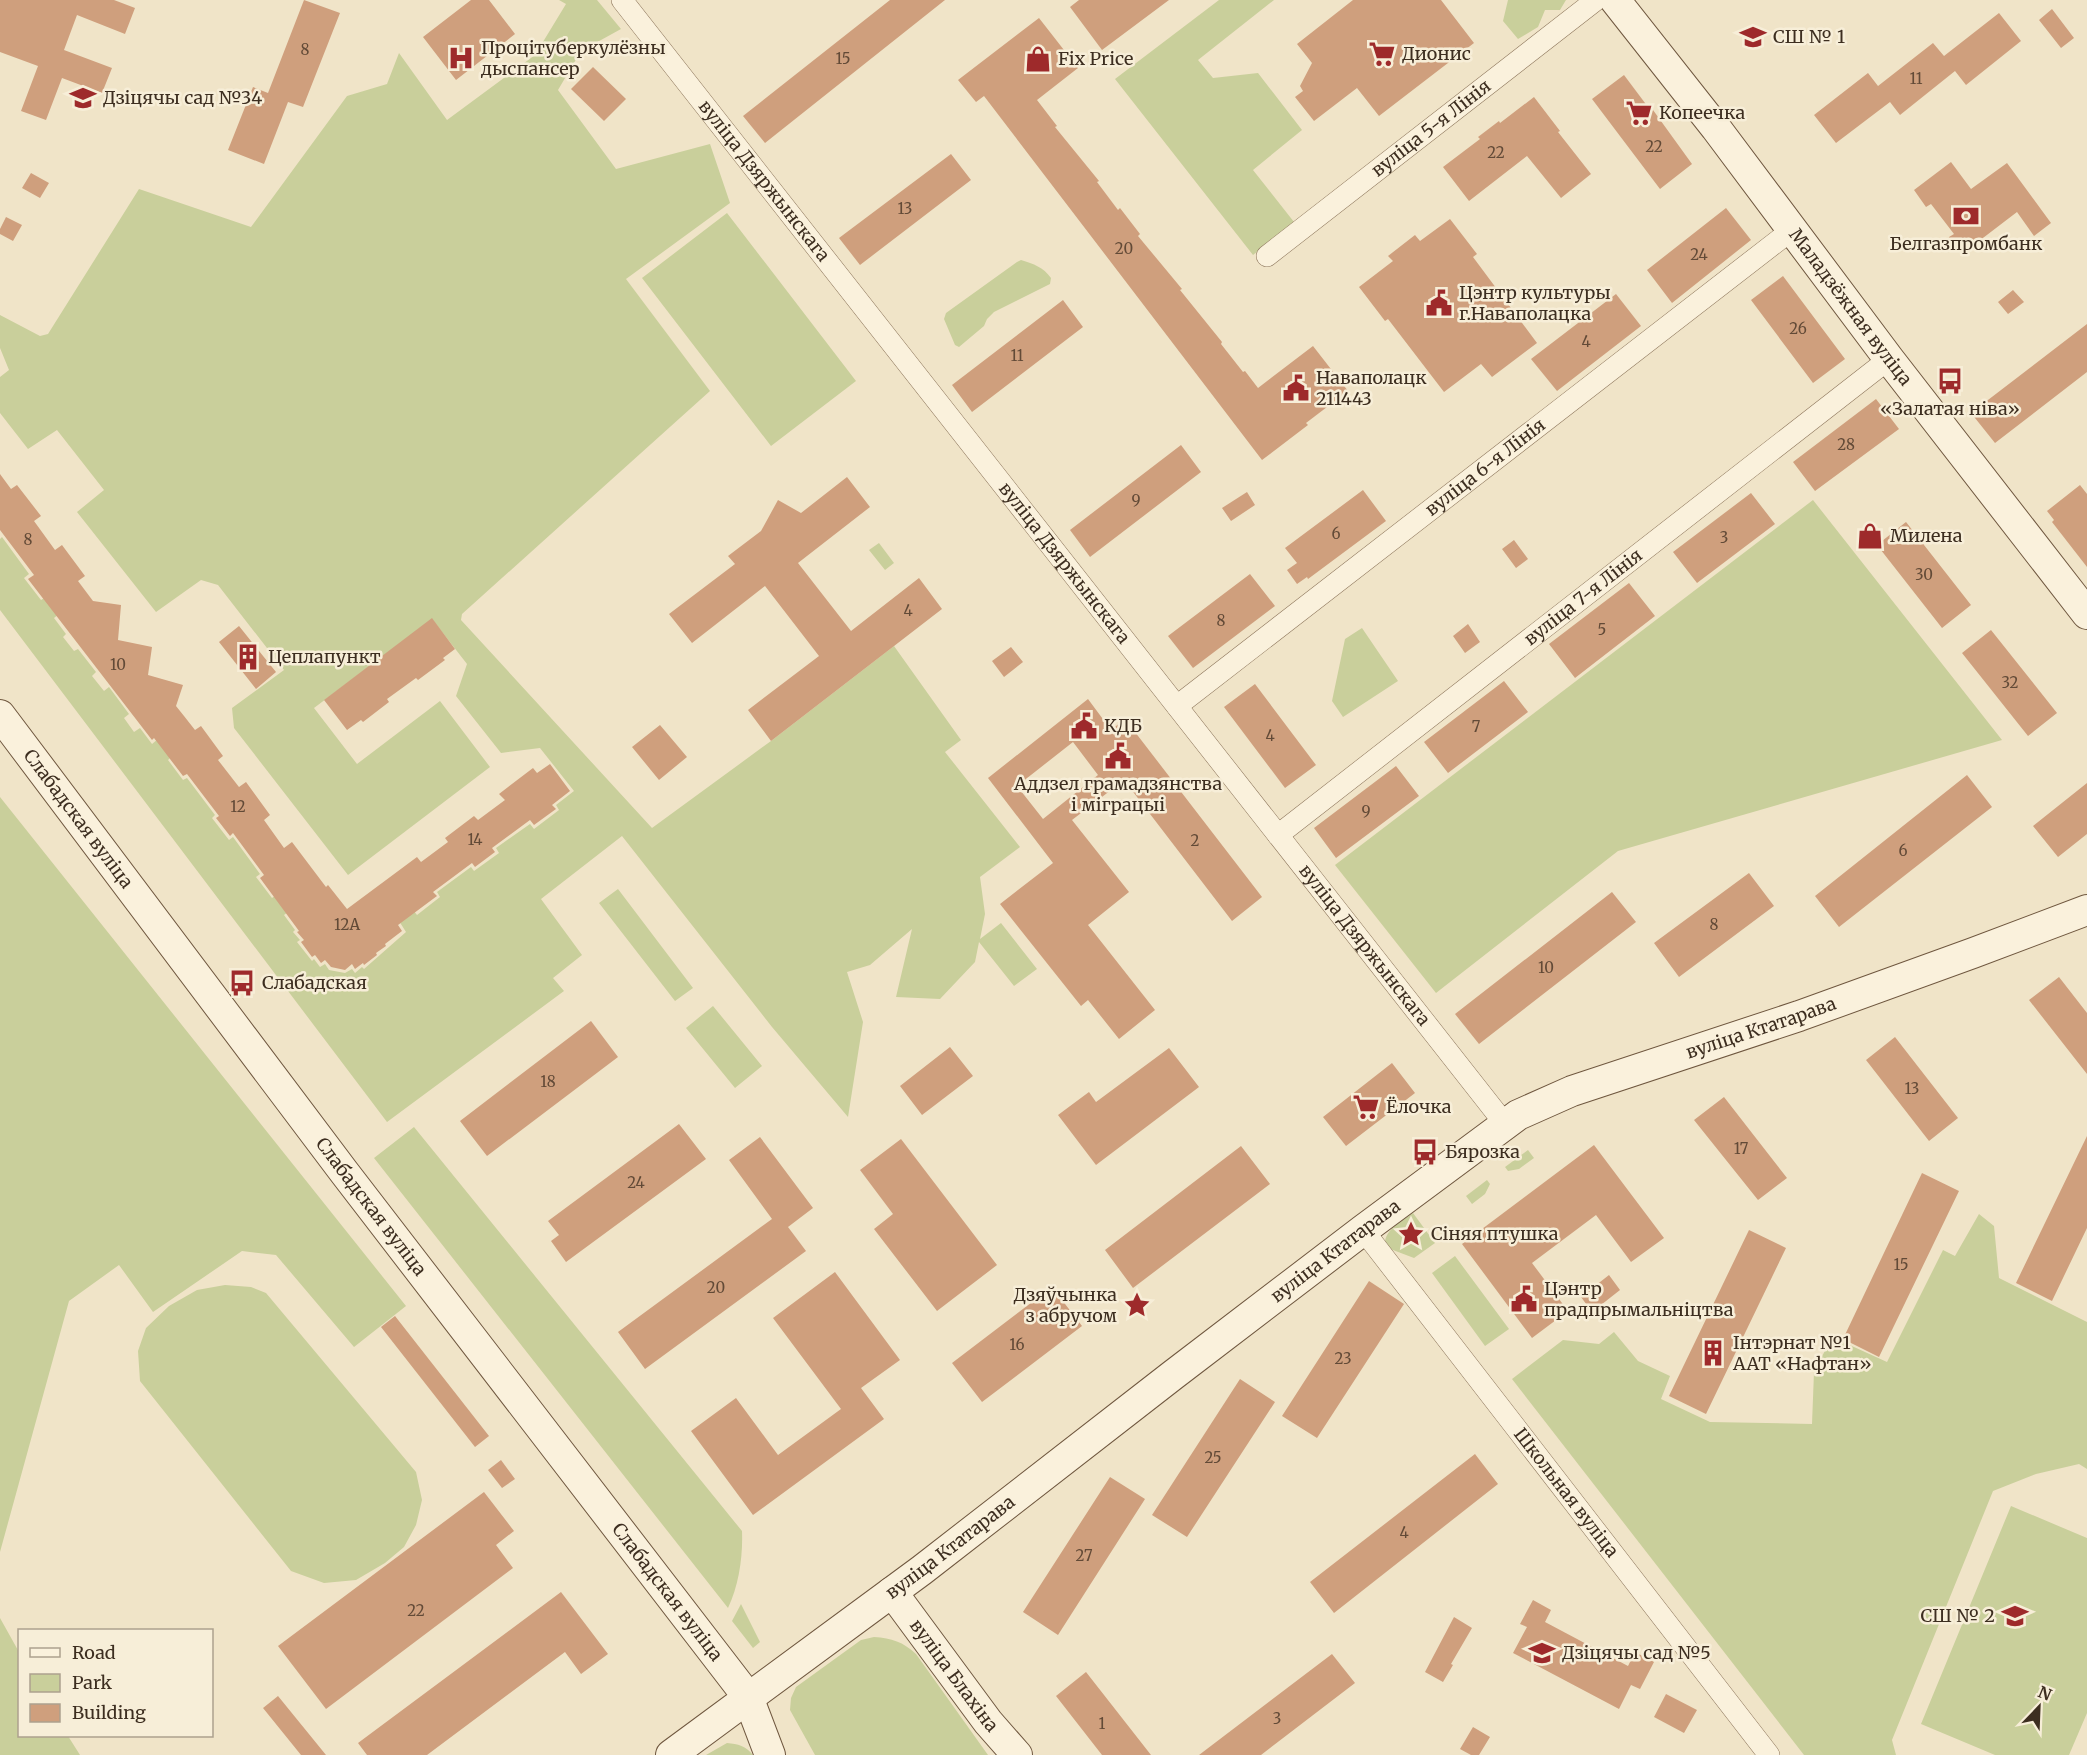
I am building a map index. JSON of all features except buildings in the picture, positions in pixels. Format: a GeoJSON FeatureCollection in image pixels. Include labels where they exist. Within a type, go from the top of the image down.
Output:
{"type":"FeatureCollection","features":[{"type":"Feature","properties":{"kind":"street","name":"вуліца Дзяржынскага"},"geometry":{"type":"LineString","coordinates":[[622,0],[1505,1124]]}},
{"type":"Feature","properties":{"kind":"street","name":"вуліца 5-я Лінія"},"geometry":{"type":"LineString","coordinates":[[1267,256],[1596,0]]}},
{"type":"Feature","properties":{"kind":"street","name":"Маладзёжная вуліца"},"geometry":{"type":"LineString","coordinates":[[1615,0],[2087,614]]}},
{"type":"Feature","properties":{"kind":"street","name":"вуліца 6-я Лінія"},"geometry":{"type":"LineString","coordinates":[[1177,706],[1793,230]]}},
{"type":"Feature","properties":{"kind":"street","name":"вуліца 7-я Лінія"},"geometry":{"type":"LineString","coordinates":[[1278,835],[1889,359]]}},
{"type":"Feature","properties":{"kind":"street","name":"Слабадская вуліца"},"geometry":{"type":"LineString","coordinates":[[0,715],[350,1179],[748,1697],[770,1755]]}},
{"type":"Feature","properties":{"kind":"street","name":"вуліца Ктатарава"},"geometry":{"type":"LineString","coordinates":[[671,1755],[892,1592],[1363,1230],[1518,1115],[1572,1091],[1799,1016],[2087,910]]}},
{"type":"Feature","properties":{"kind":"street","name":"Школьная вуліца"},"geometry":{"type":"LineString","coordinates":[[1363,1230],[1769,1755]]}},
{"type":"Feature","properties":{"kind":"street","name":"вуліца Блахіна"},"geometry":{"type":"LineString","coordinates":[[892,1592],[988,1722],[1017,1755]]}},
{"type":"Feature","properties":{"kind":"green space"},"geometry":{"type":"Polygon","coordinates":[[[559,0],[597,0],[621,29],[581,51],[558,90],[616,169],[710,144],[730,203],[626,279],[710,391],[462,614],[461,620],[652,828],[771,741],[894,646],[961,740],[945,752],[1020,847],[980,877],[985,914],[980,939],[1001,923],[1037,969],[1014,986],[979,942],[975,962],[940,999],[896,997],[912,929],[870,965],[847,972],[863,1022],[848,1117],[772,1027],[622,836],[541,899],[582,955],[553,978],[564,991],[387,1122],[0,610],[0,539],[2,537],[29,574],[24,578],[41,600],[46,597],[59,614],[54,618],[66,634],[63,637],[74,651],[78,649],[96,672],[92,676],[104,691],[109,687],[129,714],[124,718],[134,732],[140,728],[152,744],[158,739],[171,757],[168,760],[183,780],[187,778],[215,815],[212,818],[229,840],[233,837],[260,874],[256,877],[272,898],[276,895],[288,912],[284,915],[300,940],[297,942],[312,961],[314,959],[320,967],[325,964],[329,970],[345,973],[352,969],[355,973],[362,967],[364,969],[406,932],[399,921],[413,910],[417,915],[440,897],[437,892],[471,867],[474,871],[499,853],[496,848],[530,824],[534,829],[559,810],[556,805],[574,791],[540,748],[501,753],[456,696],[467,664],[432,619],[314,708],[357,764],[440,701],[490,767],[348,875],[234,728],[232,708],[284,670],[218,585],[201,580],[156,612],[77,512],[104,490],[57,430],[28,449],[0,413],[0,377],[9,370],[0,348],[0,315],[40,336],[48,334],[139,189],[251,227],[347,96],[387,84],[399,53],[447,120],[535,55],[566,4],[559,0]]]}},
{"type":"Feature","properties":{"kind":"green space"},"geometry":{"type":"Polygon","coordinates":[[[1219,0],[1274,0],[1198,60],[1213,78],[1258,73],[1302,130],[1253,170],[1294,222],[1253,255],[1115,79],[1219,0]]]}},
{"type":"Feature","properties":{"kind":"green space"},"geometry":{"type":"Polygon","coordinates":[[[1508,0],[1566,0],[1560,10],[1545,10],[1538,27],[1518,39],[1503,21],[1508,0]]]}},
{"type":"Feature","properties":{"kind":"green space"},"geometry":{"type":"Polygon","coordinates":[[[727,213],[856,381],[771,446],[642,278],[727,213]]]}},
{"type":"Feature","properties":{"kind":"green space"},"geometry":{"type":"Polygon","coordinates":[[[1021,260],[1045,271],[1051,278],[1050,284],[994,312],[984,326],[959,347],[955,345],[944,319],[946,313],[1021,260]]]}},
{"type":"Feature","properties":{"kind":"green space"},"geometry":{"type":"Polygon","coordinates":[[[1813,500],[2002,740],[1618,851],[1436,993],[1335,865],[1813,500]]]}},
{"type":"Feature","properties":{"kind":"green space"},"geometry":{"type":"Polygon","coordinates":[[[879,543],[894,563],[885,570],[869,550],[879,543]]]}},
{"type":"Feature","properties":{"kind":"green space"},"geometry":{"type":"Polygon","coordinates":[[[1362,628],[1398,681],[1343,717],[1332,701],[1345,639],[1362,628]]]}},
{"type":"Feature","properties":{"kind":"green space"},"geometry":{"type":"Polygon","coordinates":[[[0,797],[406,1306],[354,1347],[276,1255],[242,1251],[153,1312],[119,1265],[69,1301],[0,1552],[0,797]]]}},
{"type":"Feature","properties":{"kind":"green space"},"geometry":{"type":"Polygon","coordinates":[[[618,889],[693,988],[675,1001],[599,903],[618,889]]]}},
{"type":"Feature","properties":{"kind":"green space"},"geometry":{"type":"Polygon","coordinates":[[[713,1006],[762,1066],[735,1088],[686,1028],[713,1006]]]}},
{"type":"Feature","properties":{"kind":"green space"},"geometry":{"type":"Polygon","coordinates":[[[414,1127],[742,1531],[740,1570],[728,1608],[374,1158],[414,1127]]]}},
{"type":"Feature","properties":{"kind":"green space"},"geometry":{"type":"Polygon","coordinates":[[[1528,1150],[1534,1158],[1519,1169],[1508,1171],[1505,1167],[1528,1150]]]}},
{"type":"Feature","properties":{"kind":"green space"},"geometry":{"type":"Polygon","coordinates":[[[1487,1180],[1490,1184],[1485,1194],[1472,1204],[1466,1196],[1487,1180]]]}},
{"type":"Feature","properties":{"kind":"green space"},"geometry":{"type":"Polygon","coordinates":[[[1413,1213],[1435,1243],[1414,1258],[1385,1247],[1390,1231],[1413,1213]]]}},
{"type":"Feature","properties":{"kind":"green space"},"geometry":{"type":"Polygon","coordinates":[[[1979,1214],[1994,1226],[1999,1278],[2087,1322],[2087,1469],[2079,1464],[2036,1474],[1993,1491],[1892,1740],[1896,1755],[1804,1755],[1512,1379],[1563,1340],[1599,1344],[1614,1332],[1638,1361],[1670,1376],[1661,1399],[1710,1422],[1812,1424],[1814,1372],[1832,1337],[1887,1362],[1943,1250],[1955,1256],[1979,1214]]]}},
{"type":"Feature","properties":{"kind":"green space"},"geometry":{"type":"Polygon","coordinates":[[[1455,1256],[1509,1329],[1485,1346],[1432,1273],[1455,1256]]]}},
{"type":"Feature","properties":{"kind":"green space"},"geometry":{"type":"Polygon","coordinates":[[[225,1285],[251,1287],[266,1293],[416,1472],[422,1500],[416,1525],[404,1547],[385,1563],[356,1580],[324,1583],[291,1571],[140,1381],[138,1351],[146,1328],[169,1306],[197,1290],[225,1285]]]}},
{"type":"Feature","properties":{"kind":"green space","name":"СШ № 2"},"geometry":{"type":"Polygon","coordinates":[[[2011,1506],[2087,1538],[2087,1713],[2069,1755],[1995,1755],[1921,1724],[2011,1506]]]}},
{"type":"Feature","properties":{"kind":"green space"},"geometry":{"type":"Polygon","coordinates":[[[741,1604],[760,1642],[753,1648],[732,1621],[741,1604]]]}},
{"type":"Feature","properties":{"kind":"green space"},"geometry":{"type":"Polygon","coordinates":[[[0,1618],[18,1650],[18,1737],[69,1737],[80,1755],[0,1755],[0,1618]]]}},
{"type":"Feature","properties":{"kind":"green space"},"geometry":{"type":"Polygon","coordinates":[[[874,1637],[897,1641],[916,1654],[988,1755],[815,1755],[790,1710],[791,1698],[796,1687],[861,1640],[874,1637]]]}},
{"type":"Feature","properties":{"kind":"green space"},"geometry":{"type":"Polygon","coordinates":[[[727,1743],[742,1746],[753,1755],[706,1755],[727,1743]]]}},
{"type":"Feature","properties":{"kind":"place","name":"СШ № 1"},"geometry":{"type":"Point","coordinates":[1753,37]}},
{"type":"Feature","properties":{"kind":"place","name":"Дионис"},"geometry":{"type":"Point","coordinates":[1382,54]}},
{"type":"Feature","properties":{"kind":"place","name":"Процітуберкулёзны дыспансер"},"geometry":{"type":"Point","coordinates":[461,58]}},
{"type":"Feature","properties":{"kind":"place","name":"Fix Price"},"geometry":{"type":"Point","coordinates":[1038,59]}},
{"type":"Feature","properties":{"kind":"place","name":"Дзіцячы сад №34"},"geometry":{"type":"Point","coordinates":[83,98]}},
{"type":"Feature","properties":{"kind":"place","name":"Копеечка"},"geometry":{"type":"Point","coordinates":[1639,113]}},
{"type":"Feature","properties":{"kind":"place","name":"Белгазпромбанк"},"geometry":{"type":"Point","coordinates":[1966,216]}},
{"type":"Feature","properties":{"kind":"place","name":"Цэнтр культуры г.Наваполацка"},"geometry":{"type":"Point","coordinates":[1439,303]}},
{"type":"Feature","properties":{"kind":"place","name":"«Залатая ніва»"},"geometry":{"type":"Point","coordinates":[1950,381]}},
{"type":"Feature","properties":{"kind":"place","name":"Наваполацк 211443"},"geometry":{"type":"Point","coordinates":[1296,388]}},
{"type":"Feature","properties":{"kind":"place","name":"Милена"},"geometry":{"type":"Point","coordinates":[1870,536]}},
{"type":"Feature","properties":{"kind":"place","name":"Цеплапункт"},"geometry":{"type":"Point","coordinates":[248,657]}},
{"type":"Feature","properties":{"kind":"place","name":"КДБ"},"geometry":{"type":"Point","coordinates":[1084,726]}},
{"type":"Feature","properties":{"kind":"place","name":"Аддзел грамадзянства і міграцыі"},"geometry":{"type":"Point","coordinates":[1118,756]}},
{"type":"Feature","properties":{"kind":"place","name":"Слабадская"},"geometry":{"type":"Point","coordinates":[242,983]}},
{"type":"Feature","properties":{"kind":"place","name":"Ёлочка"},"geometry":{"type":"Point","coordinates":[1366,1107]}},
{"type":"Feature","properties":{"kind":"place","name":"Бярозка"},"geometry":{"type":"Point","coordinates":[1425,1152]}},
{"type":"Feature","properties":{"kind":"place","name":"Сіняя птушка"},"geometry":{"type":"Point","coordinates":[1411,1234]}},
{"type":"Feature","properties":{"kind":"place","name":"Цэнтр прадпрымальніцтва"},"geometry":{"type":"Point","coordinates":[1524,1299]}},
{"type":"Feature","properties":{"kind":"place","name":"Дзяўчынка з абручом"},"geometry":{"type":"Point","coordinates":[1137,1305]}},
{"type":"Feature","properties":{"kind":"place","name":"Інтэрнат №1 ААТ «Нафтан»"},"geometry":{"type":"Point","coordinates":[1713,1353]}},
{"type":"Feature","properties":{"kind":"place","name":"СШ № 2"},"geometry":{"type":"Point","coordinates":[2015,1616]}},
{"type":"Feature","properties":{"kind":"place","name":"Дзіцячы сад №5"},"geometry":{"type":"Point","coordinates":[1542,1653]}}]}
